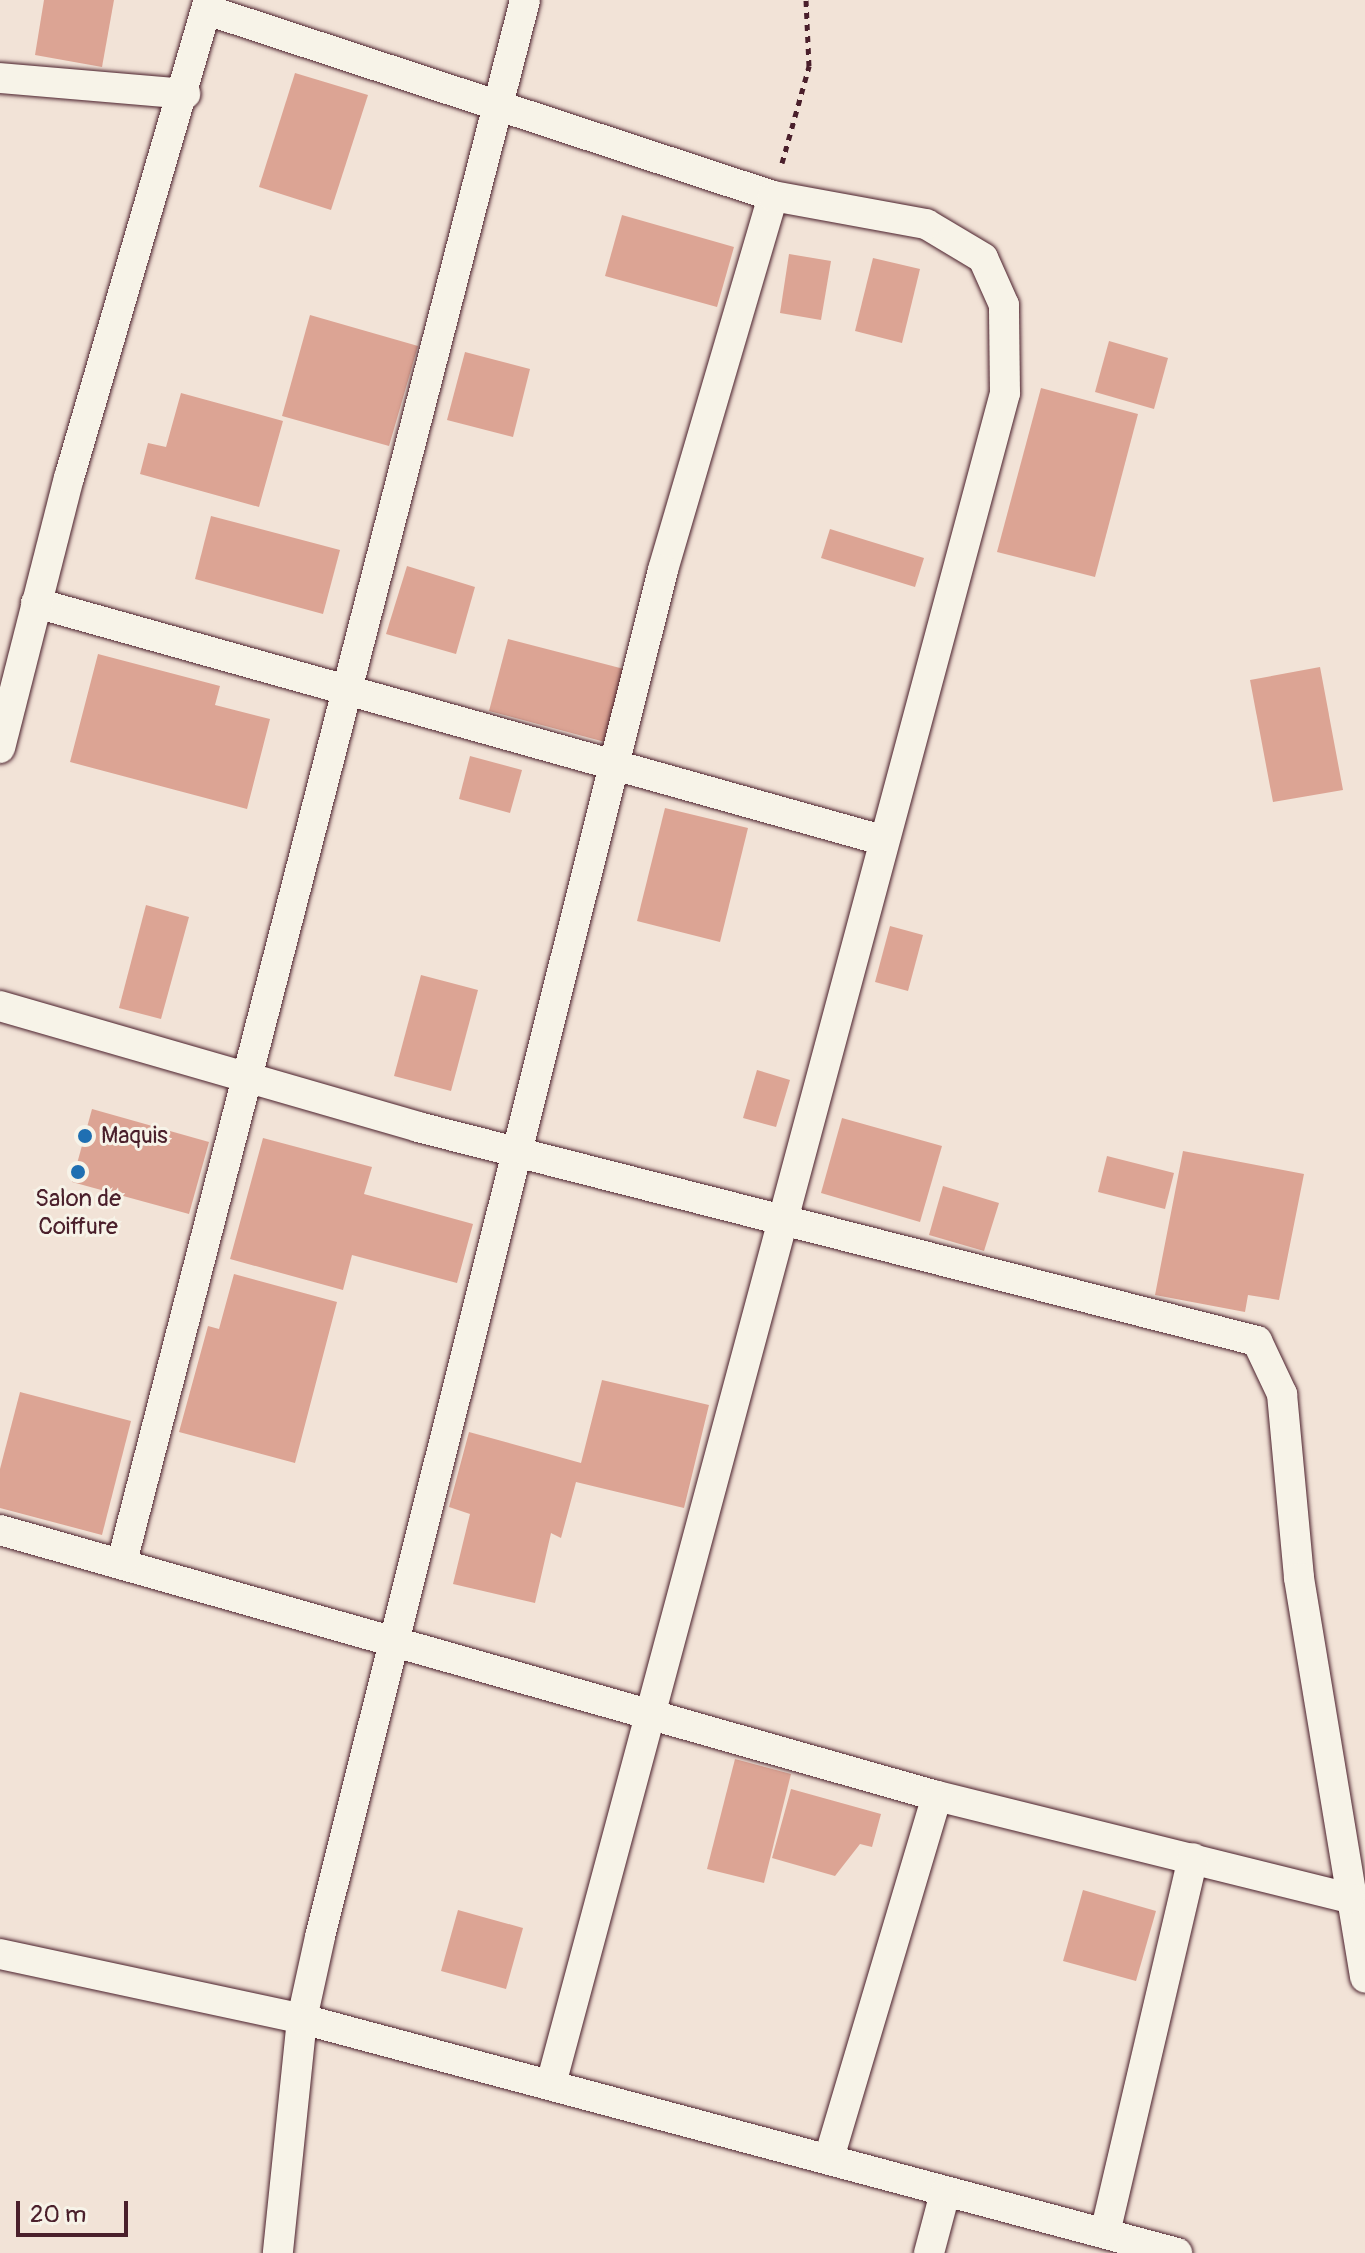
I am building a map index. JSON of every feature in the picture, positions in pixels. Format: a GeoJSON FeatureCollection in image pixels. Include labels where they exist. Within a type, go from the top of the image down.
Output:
{"type":"FeatureCollection","features":[{"type":"Feature","properties":{"kind":"street"},"geometry":{"type":"LineString","coordinates":[[122,1562],[243,1076],[525,0]]}},
{"type":"Feature","properties":{"kind":"street"},"geometry":{"type":"LineString","coordinates":[[1,740],[36,603],[185,94],[208,5],[773,196],[926,224],[983,258],[1004,305],[1005,393],[780,1219],[654,1711],[551,2084]]}},
{"type":"Feature","properties":{"kind":"street"},"geometry":{"type":"LineString","coordinates":[[0,78],[185,94]]}},
{"type":"Feature","properties":{"kind":"street"},"geometry":{"type":"LineString","coordinates":[[278,2253],[302,2019],[512,1151],[613,762],[773,196]]}},
{"type":"Feature","properties":{"kind":"street"},"geometry":{"type":"LineString","coordinates":[[36,603],[344,694],[613,762],[882,840]]}},
{"type":"Feature","properties":{"kind":"street"},"geometry":{"type":"LineString","coordinates":[[0,1006],[512,1151],[1257,1341],[1282,1394],[1299,1578],[1365,1978]]}},
{"type":"Feature","properties":{"kind":"street"},"geometry":{"type":"LineString","coordinates":[[0,1530],[122,1562],[393,1642],[654,1711],[937,1796],[1350,1898]]}},
{"type":"Feature","properties":{"kind":"street"},"geometry":{"type":"LineString","coordinates":[[829,2158],[937,1796]]}},
{"type":"Feature","properties":{"kind":"street"},"geometry":{"type":"LineString","coordinates":[[1105,2233],[1193,1858]]}},
{"type":"Feature","properties":{"kind":"street"},"geometry":{"type":"LineString","coordinates":[[0,1954],[302,2019],[1177,2253]]}},
{"type":"Feature","properties":{"kind":"street"},"geometry":{"type":"LineString","coordinates":[[929,2253],[945,2193]]}},
{"type":"Feature","properties":{"kind":"path"},"geometry":{"type":"LineString","coordinates":[[773,196],[809,66],[806,0]]}},
{"type":"Feature","properties":{"kind":"building"},"geometry":{"type":"Polygon","coordinates":[[[44,0],[114,0],[102,67],[35,55],[44,0]]]}},
{"type":"Feature","properties":{"kind":"building"},"geometry":{"type":"Polygon","coordinates":[[[295,73],[368,95],[331,210],[259,187],[295,73]]]}},
{"type":"Feature","properties":{"kind":"building"},"geometry":{"type":"Polygon","coordinates":[[[622,215],[734,247],[717,307],[605,276],[622,215]]]}},
{"type":"Feature","properties":{"kind":"building"},"geometry":{"type":"Polygon","coordinates":[[[789,254],[831,261],[821,320],[780,313],[789,254]]]}},
{"type":"Feature","properties":{"kind":"building"},"geometry":{"type":"Polygon","coordinates":[[[873,258],[920,269],[902,343],[855,331],[873,258]]]}},
{"type":"Feature","properties":{"kind":"building"},"geometry":{"type":"Polygon","coordinates":[[[310,315],[418,346],[389,446],[282,416],[310,315]]]}},
{"type":"Feature","properties":{"kind":"building"},"geometry":{"type":"Polygon","coordinates":[[[1109,341],[1168,358],[1154,409],[1095,392],[1109,341]]]}},
{"type":"Feature","properties":{"kind":"building"},"geometry":{"type":"Polygon","coordinates":[[[465,352],[530,369],[513,437],[447,420],[465,352]]]}},
{"type":"Feature","properties":{"kind":"building"},"geometry":{"type":"Polygon","coordinates":[[[1041,388],[1138,414],[1095,577],[997,552],[1041,388]]]}},
{"type":"Feature","properties":{"kind":"building"},"geometry":{"type":"Polygon","coordinates":[[[181,393],[283,421],[259,507],[140,474],[148,443],[166,447],[181,393]]]}},
{"type":"Feature","properties":{"kind":"building"},"geometry":{"type":"Polygon","coordinates":[[[211,516],[340,550],[323,614],[195,579],[211,516]]]}},
{"type":"Feature","properties":{"kind":"building"},"geometry":{"type":"Polygon","coordinates":[[[830,529],[924,558],[915,587],[821,558],[830,529]]]}},
{"type":"Feature","properties":{"kind":"building"},"geometry":{"type":"Polygon","coordinates":[[[407,566],[475,587],[456,654],[386,634],[407,566]]]}},
{"type":"Feature","properties":{"kind":"building"},"geometry":{"type":"Polygon","coordinates":[[[508,639],[624,669],[605,742],[489,711],[508,639]]]}},
{"type":"Feature","properties":{"kind":"building"},"geometry":{"type":"Polygon","coordinates":[[[98,654],[220,686],[215,705],[270,719],[247,809],[70,762],[98,654]]]}},
{"type":"Feature","properties":{"kind":"building"},"geometry":{"type":"Polygon","coordinates":[[[1320,667],[1343,790],[1273,802],[1250,680],[1320,667]]]}},
{"type":"Feature","properties":{"kind":"building"},"geometry":{"type":"Polygon","coordinates":[[[470,756],[522,770],[510,813],[459,799],[470,756]]]}},
{"type":"Feature","properties":{"kind":"building"},"geometry":{"type":"Polygon","coordinates":[[[665,808],[748,828],[720,942],[637,921],[665,808]]]}},
{"type":"Feature","properties":{"kind":"building"},"geometry":{"type":"Polygon","coordinates":[[[146,905],[189,917],[161,1019],[119,1008],[146,905]]]}},
{"type":"Feature","properties":{"kind":"building"},"geometry":{"type":"Polygon","coordinates":[[[890,926],[923,935],[908,991],[875,982],[890,926]]]}},
{"type":"Feature","properties":{"kind":"building"},"geometry":{"type":"Polygon","coordinates":[[[421,975],[478,990],[451,1091],[394,1076],[421,975]]]}},
{"type":"Feature","properties":{"kind":"building"},"geometry":{"type":"Polygon","coordinates":[[[757,1070],[790,1080],[776,1127],[743,1118],[757,1070]]]}},
{"type":"Feature","properties":{"kind":"building"},"geometry":{"type":"Polygon","coordinates":[[[92,1109],[209,1142],[189,1214],[72,1182],[92,1109]]]}},
{"type":"Feature","properties":{"kind":"building"},"geometry":{"type":"Polygon","coordinates":[[[842,1118],[942,1146],[920,1222],[821,1193],[842,1118]]]}},
{"type":"Feature","properties":{"kind":"building"},"geometry":{"type":"Polygon","coordinates":[[[263,1138],[372,1167],[364,1194],[473,1224],[457,1283],[352,1255],[343,1290],[230,1259],[263,1138]]]}},
{"type":"Feature","properties":{"kind":"building"},"geometry":{"type":"Polygon","coordinates":[[[1183,1151],[1304,1174],[1279,1300],[1248,1295],[1245,1312],[1155,1295],[1183,1151]]]}},
{"type":"Feature","properties":{"kind":"building"},"geometry":{"type":"Polygon","coordinates":[[[1107,1156],[1174,1173],[1165,1209],[1098,1192],[1107,1156]]]}},
{"type":"Feature","properties":{"kind":"building"},"geometry":{"type":"Polygon","coordinates":[[[943,1186],[999,1203],[984,1251],[929,1235],[943,1186]]]}},
{"type":"Feature","properties":{"kind":"building"},"geometry":{"type":"Polygon","coordinates":[[[234,1274],[337,1302],[295,1463],[179,1432],[208,1326],[219,1329],[234,1274]]]}},
{"type":"Feature","properties":{"kind":"building"},"geometry":{"type":"Polygon","coordinates":[[[602,1380],[709,1405],[684,1508],[576,1482],[561,1538],[551,1533],[535,1603],[453,1584],[470,1514],[449,1507],[469,1432],[581,1463],[602,1380]]]}},
{"type":"Feature","properties":{"kind":"building"},"geometry":{"type":"Polygon","coordinates":[[[20,1392],[131,1421],[102,1535],[0,1508],[0,1469],[20,1392]]]}},
{"type":"Feature","properties":{"kind":"building"},"geometry":{"type":"Polygon","coordinates":[[[735,1759],[791,1774],[764,1883],[707,1869],[735,1759]]]}},
{"type":"Feature","properties":{"kind":"building"},"geometry":{"type":"Polygon","coordinates":[[[791,1789],[881,1814],[872,1847],[860,1844],[835,1876],[772,1858],[791,1789]]]}},
{"type":"Feature","properties":{"kind":"building"},"geometry":{"type":"Polygon","coordinates":[[[1083,1890],[1156,1911],[1136,1981],[1063,1961],[1083,1890]]]}},
{"type":"Feature","properties":{"kind":"building"},"geometry":{"type":"Polygon","coordinates":[[[458,1910],[523,1928],[506,1989],[441,1971],[458,1910]]]}},
{"type":"Feature","properties":{"kind":"place","name":"Maquis"},"geometry":{"type":"Point","coordinates":[85,1136]}},
{"type":"Feature","properties":{"kind":"place","name":"Salon de Coiffure"},"geometry":{"type":"Point","coordinates":[78,1172]}}]}
